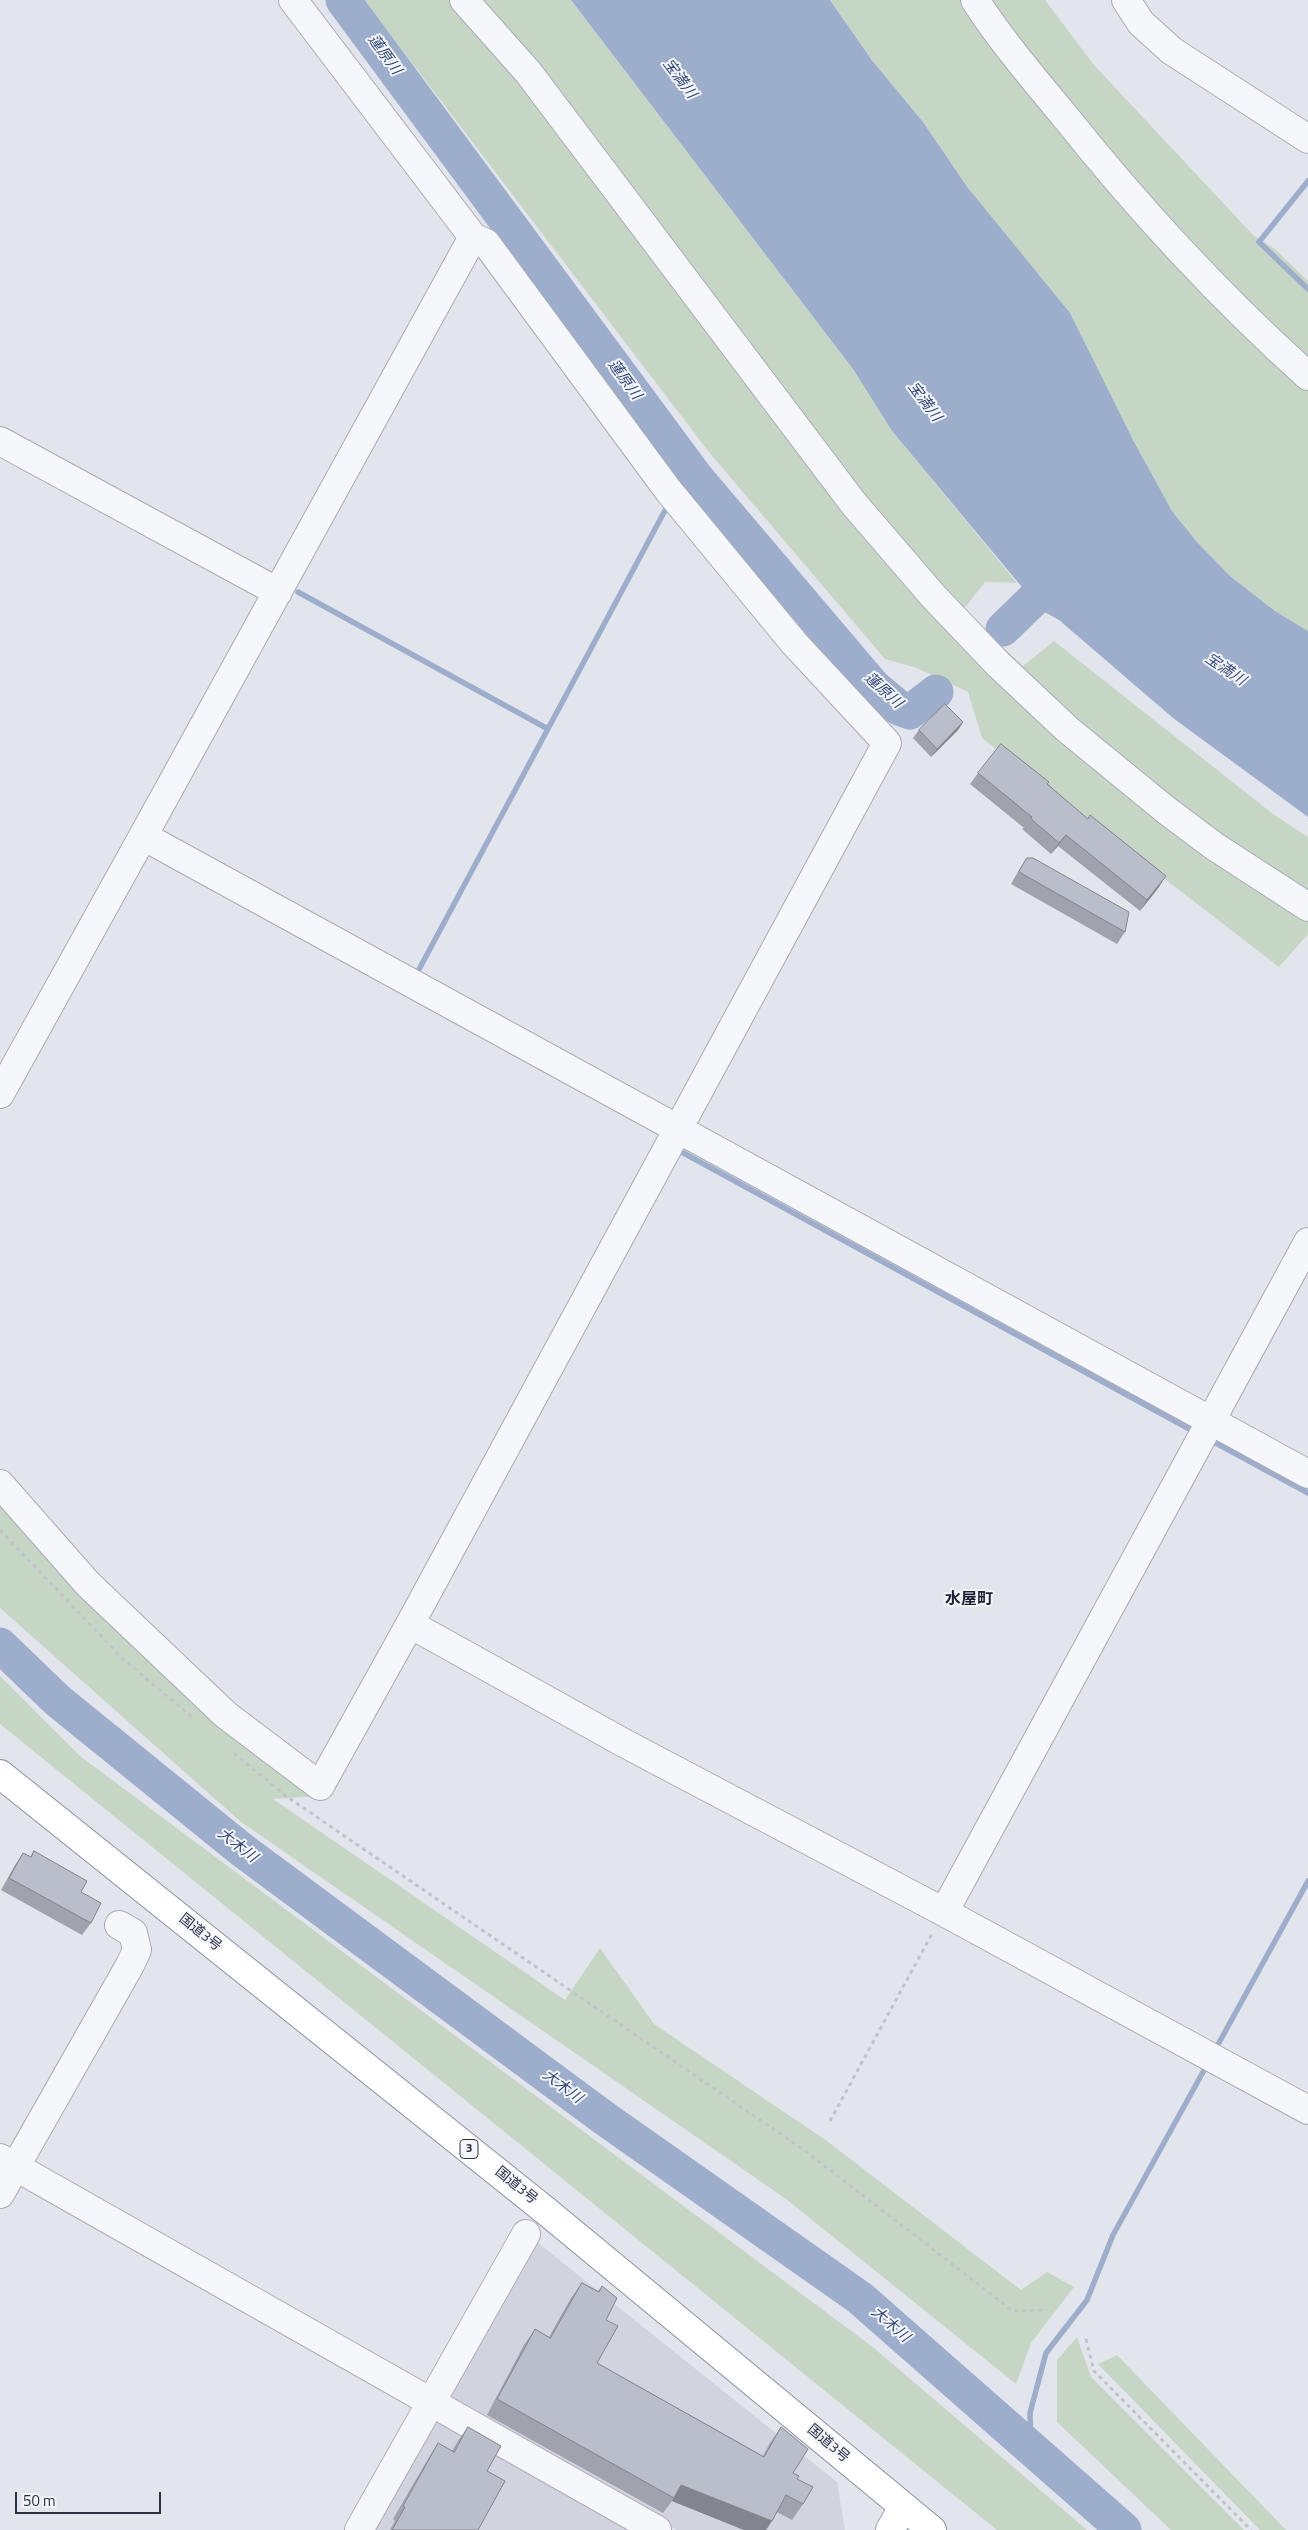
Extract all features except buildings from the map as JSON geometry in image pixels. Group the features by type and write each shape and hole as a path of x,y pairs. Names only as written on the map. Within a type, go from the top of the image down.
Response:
{"highway":[{"name":"国道3号","path":"0,1774 546,2211 897,2519 932,2530"}],"street":[{"path":"0,1484 88,1584 226,1715 320,1786 410,1624 887,743 794,643 668,490 486,243 473,237 293,0"},
{"path":"976,0 994,29 1103,164 1182,252 1308,376"},
{"path":"1126,0 1141,23 1172,51 1308,139"},
{"path":"469,2 528,72 854,504 934,597 998,664 1075,735 1206,840 1308,907"},
{"path":"0,1094 473,237"},
{"path":"0,441 278,592"},
{"path":"143,836 1308,1474"},
{"path":"944,1912 1308,1242"},
{"path":"410,1624 624,1743 944,1912 1308,2110"},
{"path":"0,2194 8,2163 130,1965 137,1950 134,1933 120,1925"},
{"path":"8,2163 657,2530"},
{"path":"359,2530 526,2234"}],"path":[{"path":"0,1530 123,1659 197,1721"},
{"path":"226,1746 286,1796 804,2150 1013,2311 1047,2310"},
{"path":"830,2121 944,1912"},
{"path":"1086,2339 1094,2370 1251,2530"}],"shaded area":[{"path":"532,2238 837,2482 845,2530 677,2530 442,2398"},
{"path":"433,2414 638,2530 368,2530"}],"green space":[{"path":"364,0 571,0 853,369 892,431 1017,583 985,582 963,610 1023,666 1054,641 1273,814 1308,837 1308,934 1279,967 982,738 968,692 917,668 885,659 708,451"},
{"path":"830,0 1045,0 1094,65 1254,236 1275,249 1308,281 1308,631 1275,611 1230,576 1197,542 1172,511 1133,440 968,188 923,122 871,59"},
{"path":"0,1494 322,1796 273,1799 565,2000 600,1948 654,2024 827,2141 1021,2290 1047,2272 1074,2287 1031,2343 1016,2384 786,2199 241,1822 0,1608"},
{"path":"0,1676 80,1756 874,2348 1087,2530 997,2530 0,1724"},
{"path":"1077,2337 1091,2377 1244,2530 1171,2530 1057,2422 1057,2360"},
{"path":"1117,2355 1286,2530 1260,2530 1098,2364"}],"water":[{"name":"宝満川","path":"571,0 830,0 871,59 923,122 968,188 1070,313 1133,440 1172,511 1197,542 1230,576 1275,611 1308,631 1308,817 1173,718 1059,620 1041,610 892,431 853,369"}],"waterway":[{"name":"蓮原川","path":"343,0 695,476 874,687 899,708 910,712 936,692"},
{"path":"1308,181 1259,242 1308,289"},
{"path":"682,486 695,476"},
{"path":"416,975 669,503"},
{"name":"蓮原川","path":"1003,629 1067,567"},
{"path":"298,592 548,729"},
{"path":"910,712 917,721"},
{"path":"678,1150 1193,1431"},
{"path":"1212,1441 1308,1493"},
{"name":"大木川","path":"0,1645 57,1700 242,1850 604,2118 860,2298 1124,2530"},
{"path":"1215,2050 1308,1881"},
{"path":"1031,2447 1030,2413 1046,2353 1087,2300 1113,2235 1208,2063"}],"district":[{"name":"水屋町","path":"969,1600"}]}
